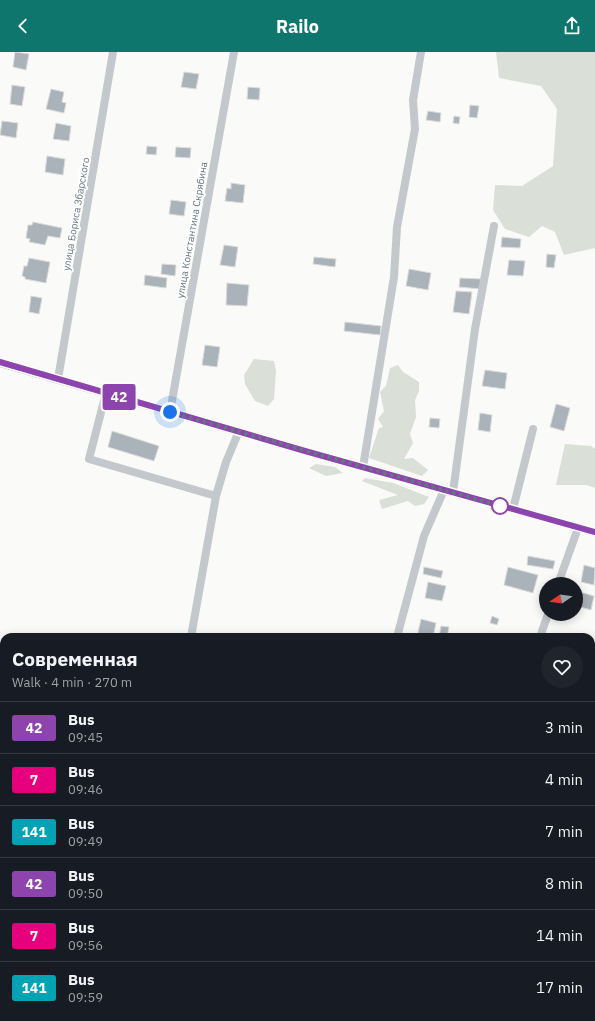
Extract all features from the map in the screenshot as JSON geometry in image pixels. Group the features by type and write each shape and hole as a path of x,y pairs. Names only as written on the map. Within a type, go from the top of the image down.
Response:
{"street":[{"name":"улица Бориса Збарского","path":"58,379 113,52"},
{"name":"улица Константина Скрябина","path":"170,412 234,52"},
{"path":"363,467 394,277 397,227 415,129 413,100 421,52"},
{"path":"453,492 475,330 494,226"},
{"path":"0,362 239,432 595,532"},
{"path":"106,393 89,458 216,496"},
{"path":"512,509 533,429"},
{"path":"192,633 216,496 226,462 239,432"},
{"path":"398,633 424,536 444,490"},
{"path":"560,577 578,528"},
{"path":"541,633 546,621"}],"shaded area":[{"path":"496,52 595,52 595,248 564,255 555,232 542,226 529,237 505,229 493,210 495,185 522,186 553,166 557,109 541,86 499,78"},
{"path":"254,359 274,361 276,371 274,399 268,406 255,401 245,384 244,375"},
{"path":"398,365 403,372 419,382 419,391 415,400 416,417 410,434 413,443 404,459 413,458 428,470 422,476 369,458 379,428 383,427 378,419 384,411 380,392 386,386 390,368"},
{"path":"565,444 591,446 595,449 595,488 587,485 556,485"},
{"path":"316,464 335,467 343,473 326,476 309,468"},
{"path":"365,478 393,483 429,497 424,504 415,506 408,501 382,509 379,500 398,495 362,481"}],"building":[{"path":"15,52 29,54 26,70 13,67"},
{"path":"184,72 199,74 196,89 181,87"},
{"path":"12,85 25,87 22,106 10,104"},
{"path":"248,87 260,88 259,100 247,99"},
{"path":"51,89 64,92 62,102 66,103 64,113 46,109"},
{"path":"470,105 479,106 477,118 469,117"},
{"path":"428,111 441,113 440,122 426,120"},
{"path":"454,116 460,117 459,124 453,123"},
{"path":"2,121 18,123 16,138 0,135"},
{"path":"56,123 71,126 69,141 53,139"},
{"path":"147,146 157,147 156,155 146,154"},
{"path":"176,147 191,148 190,158 175,157"},
{"path":"47,156 65,159 63,175 45,172"},
{"path":"231,183 245,185 243,203 225,201 227,188 231,189"},
{"path":"171,200 186,202 184,216 169,214"},
{"path":"33,222 62,228 60,238 48,236 45,245 29,242 30,239 26,238 28,225 32,225"},
{"path":"502,237 521,239 520,248 501,247"},
{"path":"224,245 238,247 235,267 220,265"},
{"path":"547,254 556,255 554,268 546,267"},
{"path":"314,257 336,259 335,267 313,264"},
{"path":"29,258 50,262 46,283 25,279 25,277 22,276 24,266 27,266"},
{"path":"509,260 525,261 523,276 507,275"},
{"path":"162,264 176,265 175,276 161,274"},
{"path":"409,269 431,273 428,290 406,286"},
{"path":"145,275 167,278 166,288 144,285"},
{"path":"460,278 482,279 481,289 459,287"},
{"path":"227,283 249,285 247,306 226,305"},
{"path":"456,291 472,292 469,314 453,312"},
{"path":"31,296 42,298 39,314 29,312"},
{"path":"345,322 381,326 380,335 344,331"},
{"path":"205,345 220,347 217,367 202,365"},
{"path":"485,370 507,373 505,389 482,386"},
{"path":"556,404 570,408 564,431 550,427"},
{"path":"480,413 492,415 490,432 478,430"},
{"path":"430,418 440,419 439,428 429,427"},
{"path":"112,431 159,446 154,461 108,447"},
{"path":"528,556 555,561 553,569 527,565"},
{"path":"584,565 595,568 594,585 583,582 582,577"},
{"path":"424,567 443,571 441,578 423,574"},
{"path":"508,567 538,575 533,593 504,585"},
{"path":"428,582 446,586 442,601 425,598"},
{"path":"583,593 594,596 591,610 583,608"},
{"path":"492,616 499,619 497,625 490,623"},
{"path":"421,619 436,623 434,633 418,633"},
{"path":"441,626 449,627 448,633 440,633"}],"bus line":[{"name":"42","path":"0,362 305,451 595,532"}],"route":[{"path":"170,412 500,506"}]}
